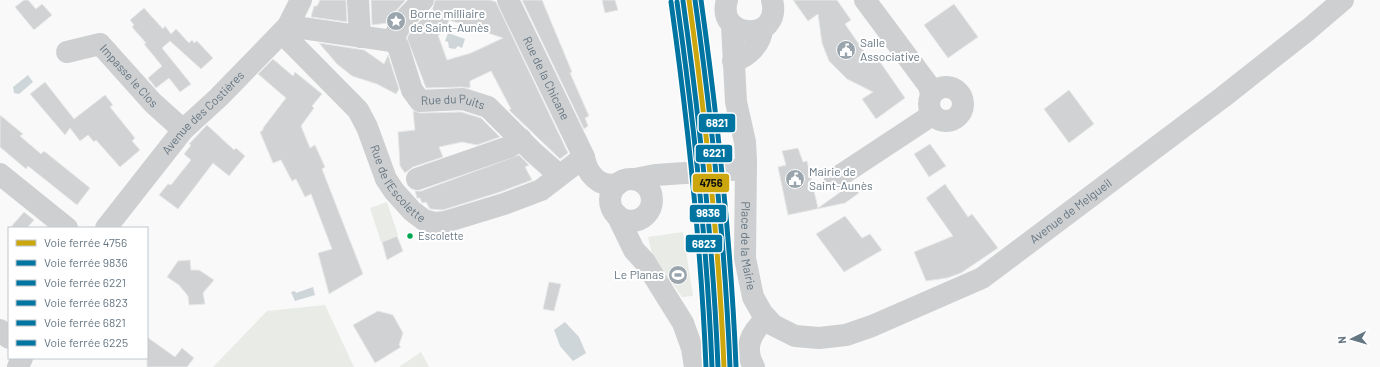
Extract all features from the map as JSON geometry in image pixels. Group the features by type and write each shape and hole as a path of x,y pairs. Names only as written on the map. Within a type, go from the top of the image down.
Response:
{"street":[{"name":"Avenue des Costières","path":"107,227 183,130 219,97 285,30 301,0"},
{"path":"358,0 360,37"},
{"path":"285,30 392,41 402,22 424,0"},
{"name":"Rue de la Chicane","path":"508,0 584,157 590,174 605,184 627,182"},
{"path":"747,28 769,23 774,9 772,0"},
{"path":"865,0 927,84 936,99"},
{"path":"835,179 936,99 938,81 877,0"},
{"name":"Avenue de Melgueil","path":"766,319 784,332 795,336 807,338 831,337 872,326 982,278 1223,97 1310,29 1343,0"},
{"name":"Place de la Mairie","path":"727,1 726,10 747,28 733,56 736,102 745,142 745,258 753,297 766,319"},
{"path":"733,56 747,54 755,46 761,36 747,28"},
{"name":"Rue de l'Escolette","path":"285,30 358,110 367,127 386,179 412,211 424,220 435,223 445,222 504,204 540,190 584,157"},
{"name":"Rue du Puits","path":"392,41 398,46 412,90 420,101 463,99 488,107 521,139 615,212"},
{"name":"Impasse le Clos","path":"67,52 100,44 153,103 183,130"},
{"path":"417,179 509,147 521,139"},
{"path":"695,367 692,348 683,323 645,262 634,250 615,212 611,195 627,182 655,175 746,169"},
{"path":"0,174 66,227"},
{"path":"645,262 641,247 641,234 648,208 663,184 678,174"},
{"path":"627,182 647,187 648,208"},
{"path":"615,212 631,220 648,208"},
{"path":"754,367 749,358 749,341 760,324 766,319"},
{"path":"0,330 8,337"}],"shaded area":[{"path":"448,33 465,39 462,48 458,46 455,49 449,48 448,42 445,41"},
{"path":"28,75 33,82 19,94 14,93 13,87"},
{"path":"387,202 398,235 381,242 370,208"},
{"name":"Le Planas","path":"683,232 693,296 682,297 652,254 648,237"},
{"path":"313,287 315,295 295,301 291,292 295,291 296,293"},
{"path":"325,305 354,367 213,367 267,311"},
{"path":"565,322 579,337 586,353 573,361 560,346 554,330"},
{"path":"421,352 429,367 399,367"}],"building":[{"path":"24,0 28,0 36,9 42,4 52,15 34,30 15,7"},
{"path":"320,0 346,0 347,22 311,17 314,6 317,6"},
{"path":"371,0 405,1 387,23 372,25"},
{"path":"435,0 490,0 496,2 568,153 560,159 509,110 511,109 491,71 470,81 470,88 426,88 407,38 412,29 432,11","holes":["449,20 503,38 471,53 447,60 438,35 445,32"]},
{"path":"522,0 542,0 572,72 570,73 589,116 585,118 588,126 584,129"},
{"path":"602,0 615,0 618,10 605,13"},
{"path":"793,0 837,0 851,20 845,24 872,63 878,59 905,98 876,119 862,99 873,92 847,79 829,61 822,43 818,14 808,21"},
{"path":"954,4 978,37 948,58 924,25"},
{"path":"144,8 163,29 165,26 171,34 176,29 189,43 192,40 194,43 197,41 213,58 201,69 170,41 162,48 191,84 180,92 169,78 156,88 148,78 162,66 144,44 146,43 132,27 134,25 130,20"},
{"path":"319,43 364,50 384,64 388,55 399,89 396,94 377,84 352,76 337,64"},
{"path":"273,59 293,76 295,72 322,94 312,106 314,108 301,126 310,148 315,145 325,167 322,169 363,274 329,294 318,253 332,249 311,194 305,197 296,179 292,181 281,160 273,163 260,132 286,98 258,74"},
{"path":"45,82 74,119 105,95 113,105 110,107 135,138 132,141 140,150 120,167 96,140 94,142 88,135 80,141 70,128 65,135 30,94"},
{"path":"1069,90 1094,124 1069,143 1044,109"},
{"path":"413,111 421,113 461,112 481,118 500,137 477,145 462,142 439,147 443,157 413,167 405,173 400,166 398,132 415,130"},
{"path":"0,115 23,134 20,136 41,154 44,151 90,188 77,205 28,166 26,169 0,147"},
{"path":"207,125 234,150 236,148 245,156 229,176 213,163 178,209 159,195 168,184 171,185 191,160 184,154 191,145 189,144"},
{"path":"930,144 946,166 929,177 914,154"},
{"path":"798,148 803,162 807,161 818,208 853,183 859,193 845,203 788,215 778,167 786,165 782,151"},
{"path":"519,155 529,165 525,167 532,180 443,210 430,209 426,202 422,203 420,198 417,198 415,191 421,191"},
{"path":"945,184 968,217 972,214 998,248 961,273 947,278 926,281 914,252 953,236 926,198"},
{"path":"24,212 34,220 28,227 11,227"},
{"path":"845,216 862,238 870,234 882,250 844,272 816,234"},
{"path":"397,236 403,251 387,260 382,242"},
{"path":"190,260 191,270 199,270 214,280 203,293 205,304 189,305 188,296 179,285 167,277 178,261"},
{"path":"549,282 561,284 554,311 543,309"},
{"path":"378,311 393,315 403,333 399,345 401,347 375,363 353,325"},
{"path":"148,338 175,357 182,348 194,358 187,367 147,367"}],"rail line":[{"name":"4756","path":"689,0 711,183 719,275 724,367"},
{"name":"6221","path":"695,0 717,183 725,275 730,367"},
{"name":"6821","path":"701,0 723,183 731,274 736,366"},
{"name":"9836","path":"683,1 705,184 713,275 718,367"},
{"name":"6225","path":"671,2 693,184 701,276 706,367"},
{"name":"6823","path":"677,2 699,184 707,275 712,367"}],"place":[{"name":"Borne milliaire de Saint-Aunès","path":"396,21"},
{"name":"Salle Associative","path":"846,50"},
{"name":"Mairie de Saint-Aunès","path":"795,179"},
{"name":"Escolette","path":"410,236"},
{"name":"Le Planas","path":"678,275"}]}
